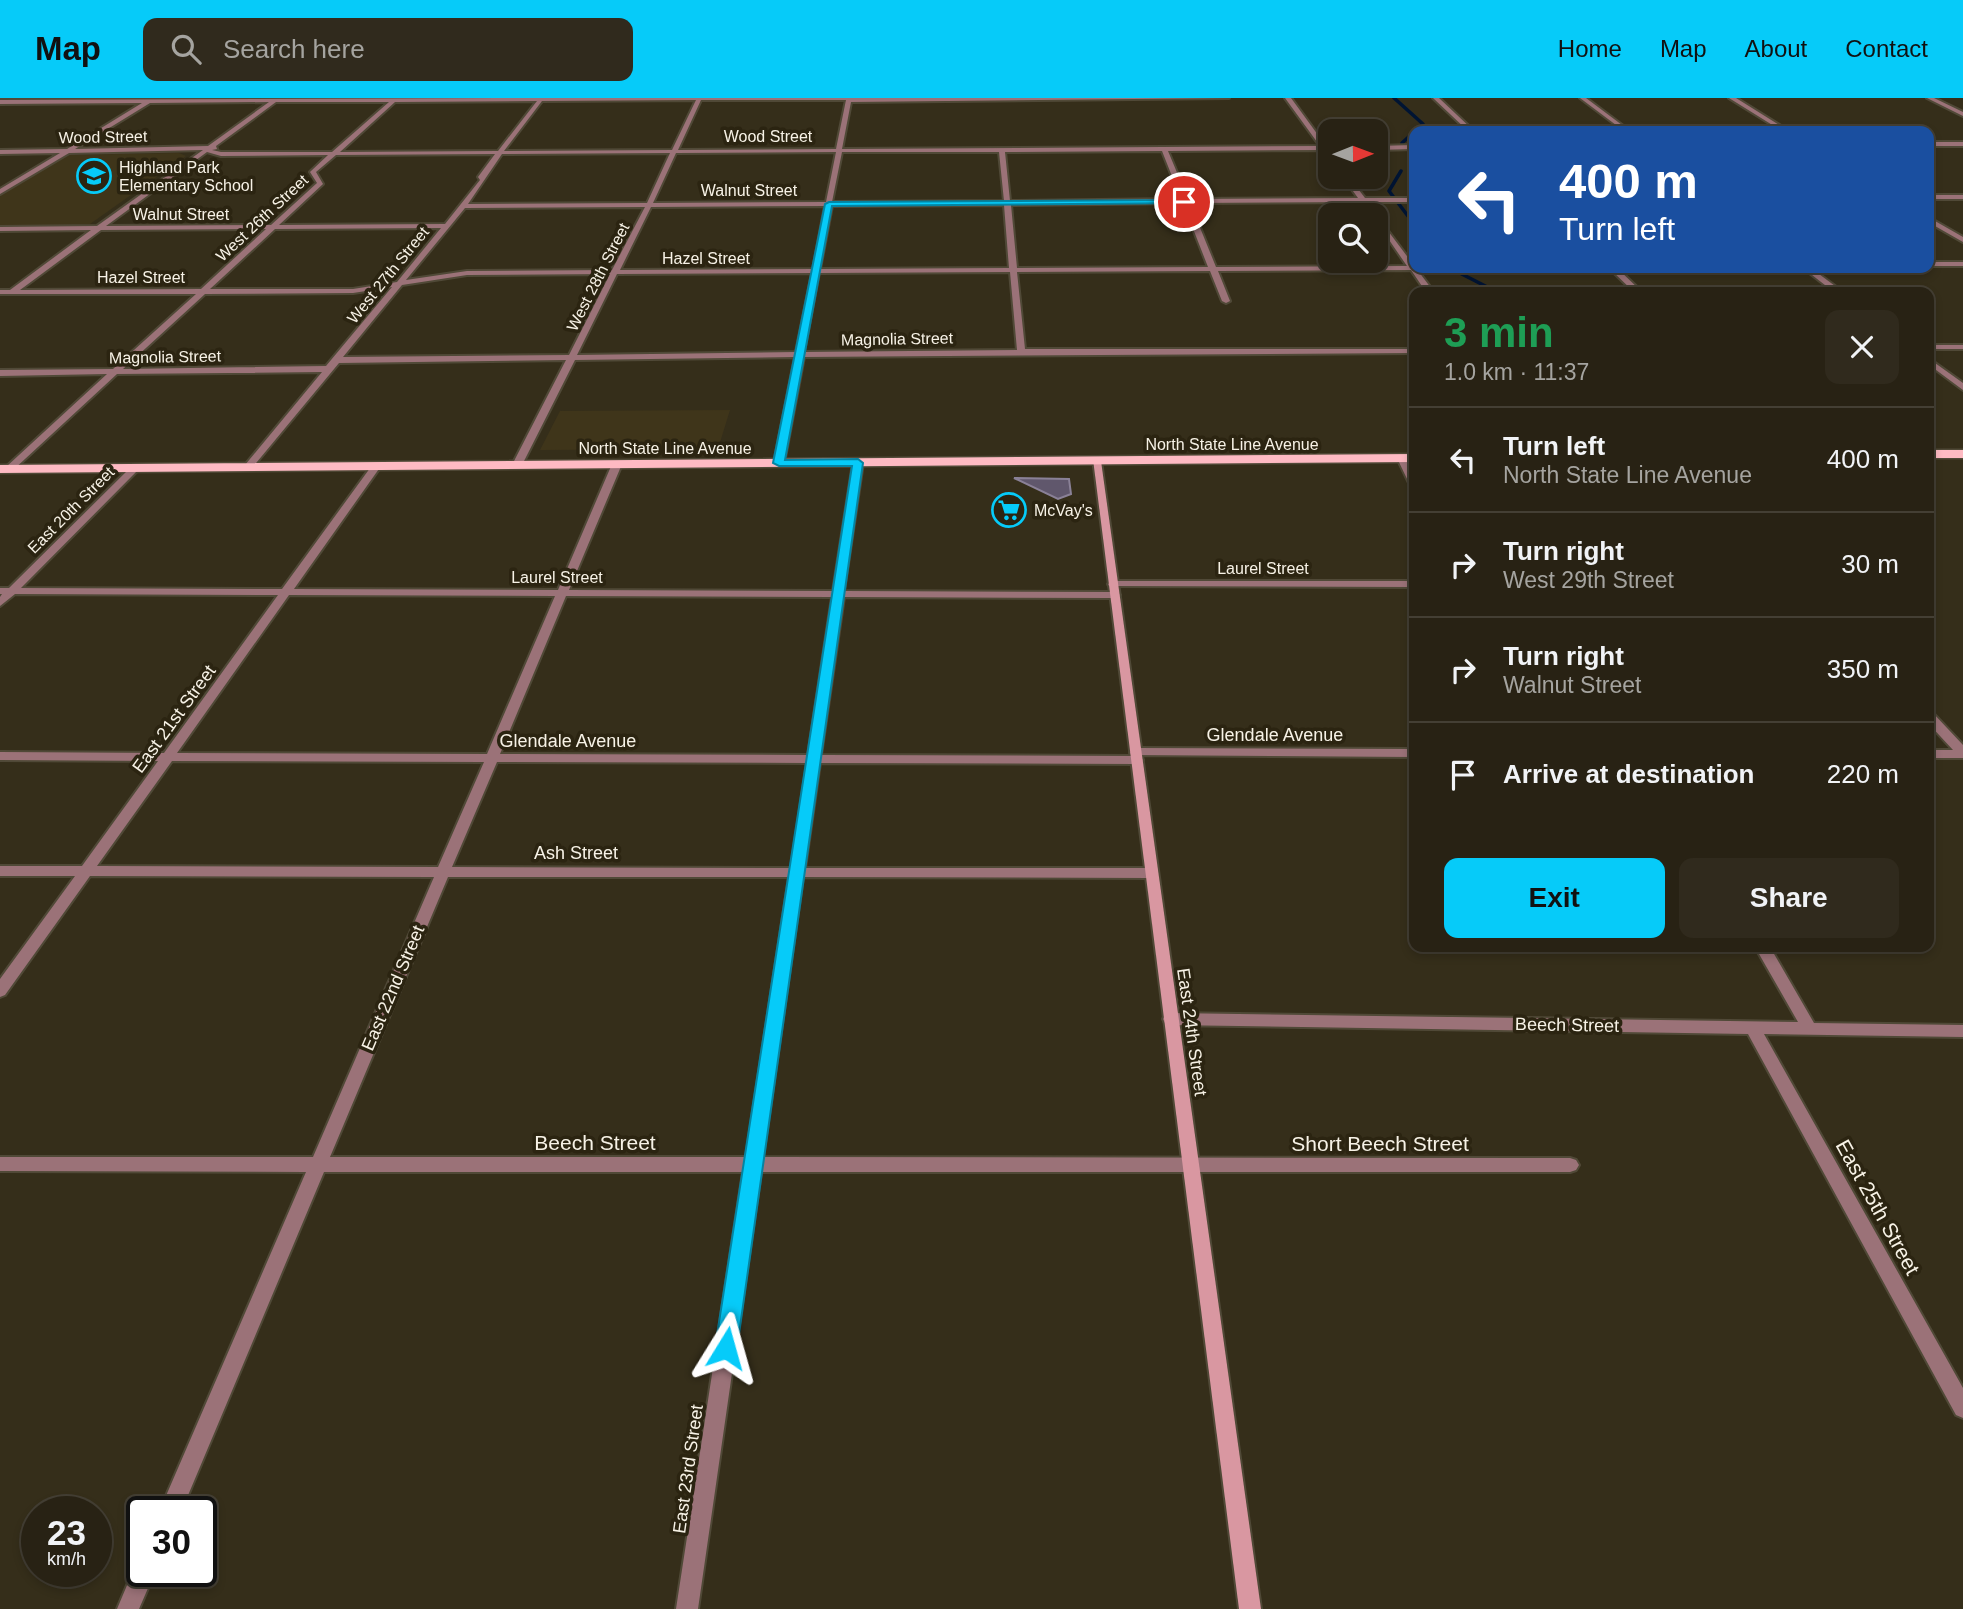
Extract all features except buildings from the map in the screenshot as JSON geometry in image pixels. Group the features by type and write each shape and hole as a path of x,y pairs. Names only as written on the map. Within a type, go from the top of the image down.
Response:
{"main road":[{"path":"1934,454 1963,454"},
{"name":"North State Line Avenue","path":"5,469 1408,458"},
{"name":"East 24th Street","path":"1096,461 1250,1609"}],"street":[{"path":"0,102 1226,98"},
{"path":"1288,98 1318,136"},
{"path":"1436,98 1466,126"},
{"path":"1583,98 1620,126"},
{"path":"1732,98 1778,126"},
{"path":"1930,98 1963,114"},
{"name":"West 27th Street","path":"248,467 484,180 481,177 542,99"},
{"name":"West 28th Street","path":"517,465 649,205 699,99"},
{"path":"779,463 849,99"},
{"path":"0,300 274,101"},
{"name":"West 26th Street","path":"5,469 321,183 313,172 393,101"},
{"path":"0,192 148,102"},
{"name":"Wood Street","path":"827,142 840,146"},
{"path":"494,144 521,143"},
{"name":"Wood Street","path":"625,143 675,147 718,143"},
{"name":"Wood Street","path":"0,152 206,150 230,145 397,144"},
{"path":"1934,145 1963,144"},
{"name":"Wood Street","path":"206,150 221,154 840,146 1002,149 1318,148"},
{"path":"1388,148 1409,147"},
{"path":"1002,149 1021,352"},
{"path":"1164,149 1226,301"},
{"path":"1354,189 1363,201"},
{"path":"1934,197 1963,197"},
{"name":"Walnut Street","path":"463,206 1409,201"},
{"path":"1934,223 1963,240"},
{"name":"Walnut Street","path":"0,229 446,226"},
{"path":"1388,234 1409,263"},
{"path":"1934,264 1963,264"},
{"name":"Hazel Street","path":"0,292 353,291 428,276 467,273 1409,268"},
{"path":"1618,273 1633,287"},
{"path":"1814,273 1832,287"},
{"path":"1934,347 1963,347"},
{"name":"Magnolia Street","path":"338,360 1021,352 1409,351"},
{"path":"1934,365 1963,387"},
{"name":"Magnolia Street","path":"0,373 330,369"},
{"name":"East 23rd Street","path":"687,1609 858,463"},
{"name":"East 22nd Street","path":"177,1496 617,464"},
{"name":"East 21st Street","path":"0,991 376,466"},
{"name":"East 20th Street","path":"0,603 6,591 135,468"},
{"name":"Laurel Street","path":"6,591 838,594 1409,583"},
{"path":"1934,722 1963,753"},
{"name":"Glendale Avenue","path":"0,756 813,759 1409,753"},
{"path":"1934,754 1963,753"},
{"name":"Ash Street","path":"0,871 1152,873"},
{"path":"1766,952 1810,1029"},
{"name":"Beech Street","path":"1171,1019 1963,1031"},
{"name":"East 25th Street","path":"1753,1028 1963,1408"},
{"name":"Beech Street","path":"0,1164 1191,1166"},
{"name":"Short Beech Street","path":"1191,1166 1570,1165"},
{"path":"128,1609 138,1587"}],"shaded area":[{"name":"Highland Park Elementary School","path":"179,153 186,156 90,224 0,227 0,195 66,155"},
{"path":"730,410 718,449 540,450 560,411"}],"waterway":[{"path":"1394,98 1423,124 1421,126"},
{"path":"1402,143 1409,137"},
{"path":"1401,171 1389,191 1409,217"},
{"path":"1460,273 1487,287"}],"place":[{"name":"Highland Park Elementary School","path":"94,176"},
{"name":"McVay's","path":"1009,510"}],"route":[{"path":"726,1348 858,463 779,463 829,204 1184,202"}]}
